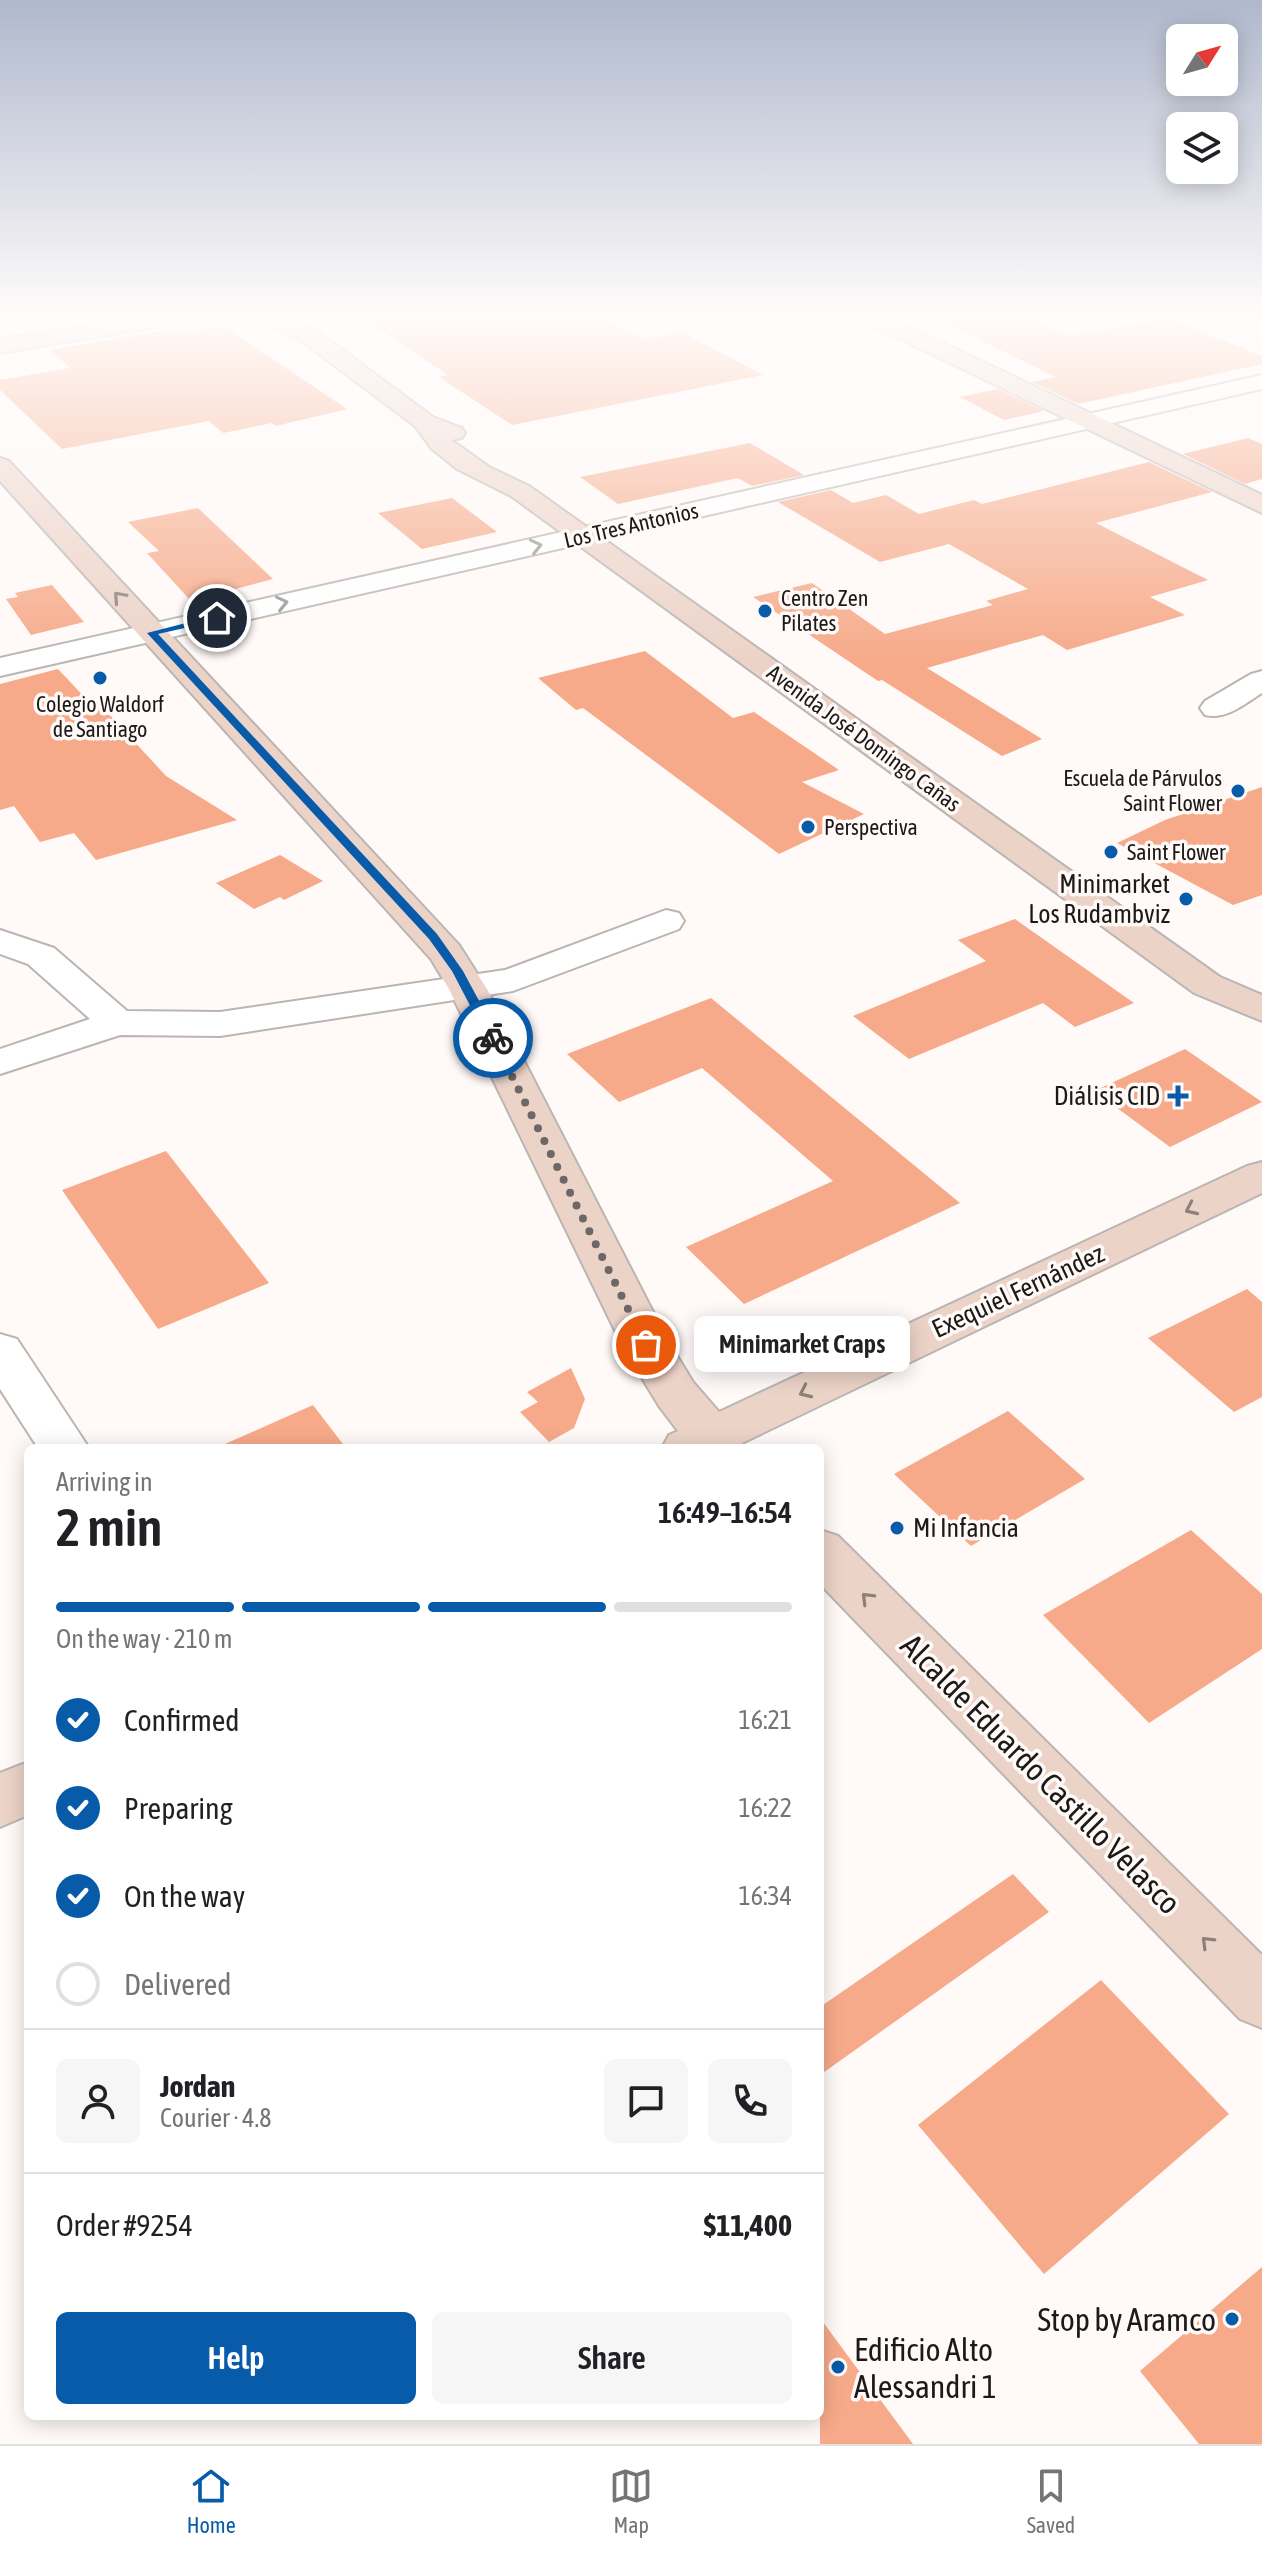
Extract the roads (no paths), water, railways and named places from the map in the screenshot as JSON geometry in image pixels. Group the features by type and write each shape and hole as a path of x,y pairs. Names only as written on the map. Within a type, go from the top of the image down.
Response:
{"main road":[{"name":"Avenida José Domingo Cañas","path":"431,432 435,439 459,457 493,480 520,491 1207,985 1262,1009"},
{"path":"1114,432 1262,505"},
{"path":"0,466 426,928 468,989 646,1345 706,1444"},
{"name":"Avenida José Domingo Cañas","path":"1207,985 1237,1020 1262,1040"},
{"name":"Exequiel Fernández","path":"706,1444 1262,1176"},
{"name":"Alcalde Eduardo Castillo Velasco","path":"824,1554 1262,1998"},
{"path":"0,1801 24,1789"}],"street":[{"name":"Los Tres Antonios","path":"0,667 1042,432"},
{"path":"1216,708 1262,680"},
{"path":"0,1062 117,1023 220,1024 513,980 666,921"},
{"path":"0,941 41,956 117,1023"},
{"path":"0,1351 61,1444"}],"place":[{"name":"Centro Zen Pilates","path":"765,611"},
{"name":"Colegio Waldorf de Santiago","path":"100,678"},
{"name":"Escuela de Párvulos Saint Flower","path":"1238,791"},
{"name":"Perspectiva","path":"808,827"},
{"name":"Saint Flower","path":"1111,852"},
{"name":"Minimarket Los Rudambviz","path":"1186,899"},
{"name":"Diálisis CID","path":"1178,1096"},
{"name":"Minimarket Craps","path":"646,1345"},
{"name":"Mi Infancia","path":"897,1528"},
{"name":"Stop by Aramco","path":"1232,2319"},
{"name":"Edificio Alto Alessandri 1","path":"838,2367"}]}
